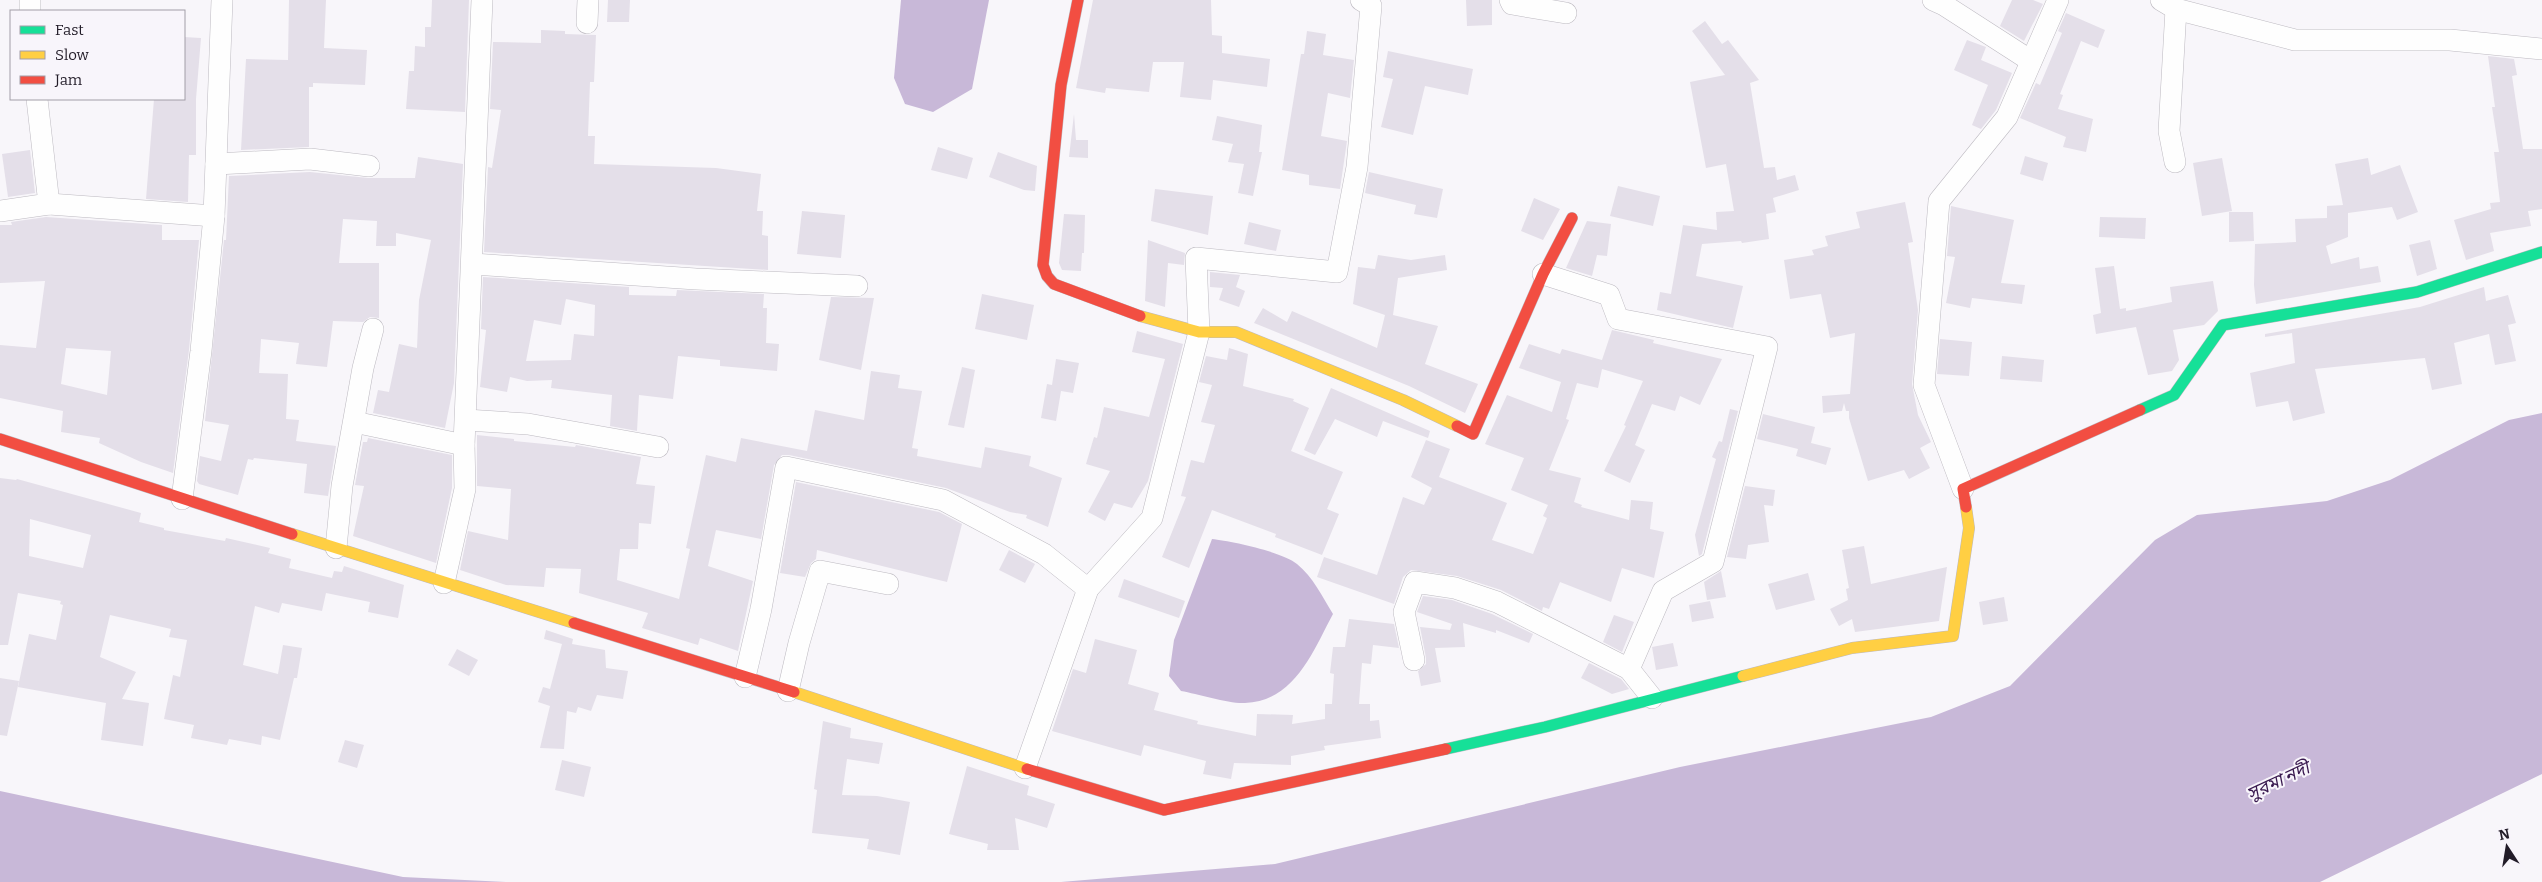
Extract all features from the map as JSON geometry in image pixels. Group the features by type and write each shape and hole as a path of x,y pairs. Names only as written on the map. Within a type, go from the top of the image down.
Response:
{"street":[{"path":"182,499 201,351 214,216 222,0"},
{"path":"444,583 465,488 464,445 473,264 476,116 482,0"},
{"path":"587,23 588,0"},
{"path":"1078,0 1061,85 1043,265 1047,276 1054,284 1136,315 1199,332 1236,332 1403,400 1473,434 1543,274 1572,218"},
{"path":"1510,0 1512,4 1566,13"},
{"path":"1934,0 2031,61"},
{"path":"0,439 444,583 745,677 1025,768 1164,810 1545,727 1852,648 1953,636 1969,528 1963,489 1924,385 1939,201 2007,117 2058,0"},
{"path":"1025,768 1088,590 1152,518 1199,332 1196,258 1337,272 1357,167 1371,2"},
{"path":"2174,162 2170,131 2169,4 2295,40 2450,40 2542,49"},
{"path":"37,100 49,204"},
{"path":"216,164 310,159 369,166"},
{"path":"0,211 49,204 214,216"},
{"path":"1963,489 2174,395 2223,325 2417,292 2542,252"},
{"path":"473,264 696,279 857,286"},
{"path":"1543,274 1608,295 1618,319 1767,347 1713,562 1663,591 1629,668"},
{"path":"336,548 342,486 373,329"},
{"path":"466,420 528,424 658,447"},
{"path":"354,422 464,445"},
{"path":"745,677 762,609 786,467 943,500 1044,554 1088,590"},
{"path":"788,691 798,643 820,571 888,584"},
{"path":"1414,660 1404,612 1415,582 1455,588 1497,602 1629,668 1652,698"}],"water":[{"path":"901,0 989,0 972,89 933,112 905,104 894,78"},
{"name":"সুরমা নদী","path":"2542,413 2542,774 2320,882 1061,882 1275,864 1680,767 1931,717 2010,686 2155,540 2197,515 2327,501 2390,480 2509,420"},
{"path":"1212,539 1280,555 1297,564 1317,587 1333,614 1310,658 1300,672 1290,684 1262,700 1238,703 1181,691 1169,676 1174,640"},
{"path":"0,791 403,877 506,882 0,882"}],"building":[{"path":"289,0 326,0 324,48 367,50 365,85 313,83 313,87 309,87 309,147 241,150 246,59 288,60"},
{"path":"432,0 469,0 465,112 406,109 409,71 414,71 415,46 425,47 425,27 431,27"},
{"path":"608,0 630,0 629,22 607,22"},
{"path":"1093,0 1211,0 1212,35 1222,36 1222,53 1270,59 1267,87 1213,80 1211,100 1180,97 1184,62 1153,62 1149,92 1106,88 1105,93 1076,88"},
{"path":"1466,0 1492,0 1492,25 1467,26"},
{"path":"2012,0 2033,0 2043,4 2024,41 2000,26"},
{"path":"2066,13 2105,30 2098,48 2081,41 2060,94 2063,95 2058,109 2093,119 2086,152 2063,147 2066,137 2020,118 2036,83 2040,85 2062,33 2058,31"},
{"path":"1705,21 1722,44 1728,40 1759,80 1750,83 1764,168 1775,167 1777,180 1795,175 1799,190 1773,198 1776,212 1766,214 1769,239 1742,243 1741,241 1702,244 1696,276 1743,286 1733,328 1657,310 1660,292 1671,294 1683,225 1717,230 1716,212 1734,211 1726,164 1706,168 1690,82 1725,75 1692,31"},
{"path":"541,30 565,31 565,34 596,35 594,82 590,82 588,136 595,136 594,164 716,168 761,174 757,211 763,211 762,235 768,236 768,270 484,252 488,167 492,168 501,110 490,109 493,42 541,43"},
{"path":"1307,31 1326,34 1323,55 1354,60 1350,98 1328,93 1321,136 1347,141 1340,189 1309,185 1309,175 1282,170 1301,54 1304,54"},
{"path":"185,37 201,38 196,99 196,155 189,155 188,202 146,199 154,100 185,100"},
{"path":"1967,40 1986,47 1981,60 2012,73 1996,110 1981,129 1972,125 1988,85 1954,70"},
{"path":"1388,51 1473,69 1468,95 1425,86 1413,135 1381,127 1393,79 1383,77"},
{"path":"2488,56 2514,59 2517,75 2512,76 2523,149 2542,149 2542,209 2528,211 2531,226 2490,233 2494,251 2466,260 2454,220 2491,209 2490,203 2500,202 2494,152 2499,152 2492,107 2495,107"},
{"path":"1074,114 1076,140 1088,140 1088,158 1069,157"},
{"path":"1217,116 1262,125 1259,152 1262,152 1253,196 1238,193 1244,164 1228,162 1233,144 1212,140"},
{"path":"938,147 973,158 967,179 931,170"},
{"path":"30,150 35,193 8,197 2,154"},
{"path":"998,152 1037,166 1035,191 1024,190 989,177"},
{"path":"2025,156 2048,163 2043,181 2020,174"},
{"path":"418,157 463,164 454,383 445,428 373,413 378,390 389,392 399,344 417,348 419,300 431,240 396,233 396,246 376,246 377,221 343,219 339,263 379,263 379,318 370,317 363,322 333,321 327,367 296,364 299,343 261,339 259,373 288,374 286,419 299,420 296,441 336,446 328,496 304,493 307,464 254,458 253,460 248,459 238,495 199,484 197,481 200,456 221,461 229,425 205,421 224,240 226,240 229,176 310,172 368,178 415,178"},
{"path":"2222,158 2232,211 2202,216 2193,163"},
{"path":"2368,158 2371,175 2400,165 2418,212 2397,220 2392,207 2348,213 2348,237 2326,246 2331,264 2359,257 2360,269 2378,266 2381,282 2256,304 2254,285 2255,244 2296,242 2295,219 2327,218 2327,206 2343,205 2335,164"},
{"path":"1369,172 1443,189 1437,218 1414,214 1416,205 1365,193"},
{"path":"1618,186 1660,196 1653,226 1610,216"},
{"path":"1155,189 1213,196 1208,235 1151,221"},
{"path":"1534,198 1560,209 1543,240 1521,231"},
{"path":"1905,202 1913,242 1908,243 1918,310 1912,384 1918,415 1931,442 1920,448 1930,468 1909,479 1904,470 1868,481 1849,418 1849,411 1846,411 1844,403 1842,411 1823,413 1822,396 1850,394 1855,333 1830,338 1821,294 1790,299 1784,260 1814,255 1812,250 1828,246 1825,236 1860,228 1856,212"},
{"path":"1951,206 2014,220 2001,283 2025,285 2022,304 1972,298 1970,308 1946,303 1955,257 1947,256"},
{"path":"802,211 845,215 841,258 797,254"},
{"path":"2229,212 2253,212 2254,241 2229,242"},
{"path":"1064,214 1085,215 1084,253 1082,253 1081,271 1062,270 1059,263"},
{"path":"46,217 162,225 162,240 199,240 189,350 173,473 141,462 99,443 100,438 61,432 63,411 0,398 0,345 36,348 45,281 0,283 0,225 12,225 11,222","holes":["66,348 111,351 107,395 61,384"]},
{"path":"2100,217 2146,218 2145,239 2099,237"},
{"path":"1587,221 1611,224 1607,256 1597,255 1592,276 1566,268"},
{"path":"1249,222 1281,230 1276,251 1244,244"},
{"path":"1148,240 1185,253 1184,265 1168,263 1165,307 1145,301"},
{"path":"2430,240 2437,269 2417,276 2409,245"},
{"path":"1378,255 1411,260 1445,255 1447,270 1398,278 1393,315 1438,326 1425,364 1478,384 1465,413 1409,386 1254,323 1263,308 1287,322 1292,311 1377,348 1385,315 1353,304 1358,267 1375,269"},
{"path":"2114,266 2120,309 2126,308 2126,311 2172,302 2170,287 2213,281 2218,311 2204,325 2173,330 2179,360 2172,371 2148,375 2136,327 2096,334 2093,315 2101,313 2095,268"},
{"path":"1210,272 1240,275 1236,287 1245,291 1239,307 1219,300 1223,288 1210,287"},
{"path":"483,277 629,287 629,295 676,296 677,290 764,294 763,308 767,308 766,343 779,344 777,371 720,366 720,360 678,356 673,399 639,395 637,431 610,426 612,395 551,388 552,380 527,381 510,377 507,392 480,387 486,330 481,329","holes":["566,299 595,305 594,336 574,334 571,360 526,361 534,320 561,325"]},
{"path":"2484,287 2486,301 2508,295 2516,323 2508,325 2516,361 2495,365 2489,334 2454,343 2462,384 2432,390 2425,358 2315,369 2325,413 2293,421 2288,401 2256,407 2250,373 2295,363 2292,333 2265,337 2265,334 2420,307"},
{"path":"982,294 1034,305 1027,340 975,329"},
{"path":"831,297 874,298 861,370 819,360"},
{"path":"1612,330 1654,340 1653,343 1722,359 1700,405 1680,396 1675,411 1652,404 1635,445 1645,450 1630,483 1604,471 1626,426 1624,425 1643,381 1602,369 1598,388 1577,383 1566,419 1569,420 1549,470 1581,478 1574,502 1582,505 1581,507 1629,520 1631,500 1653,502 1650,529 1664,532 1654,578 1622,568 1611,602 1560,582 1549,609 1543,607 1542,611 1501,590 1457,576 1411,570 1403,577 1394,604 1317,577 1324,557 1377,575 1403,497 1424,505 1432,488 1411,477 1426,440 1450,449 1439,477 1507,503 1492,540 1533,554 1547,518 1543,516 1548,505 1511,490 1524,458 1485,444 1507,395 1552,412 1561,382 1519,368 1529,344 1560,354 1562,349 1602,360"},
{"path":"1137,331 1183,344 1148,481 1132,508 1114,503 1105,521 1088,512 1110,471 1086,464 1094,437 1097,438 1104,407 1149,417 1165,359 1132,352"},
{"path":"1940,339 1972,342 1969,376 1937,374"},
{"path":"1229,348 1248,354 1243,386 1294,399 1293,401 1309,408 1291,451 1343,472 1327,509 1339,514 1322,555 1275,537 1276,534 1212,510 1189,568 1162,557 1186,497 1181,496 1191,460 1204,463 1215,425 1201,422 1212,385 1199,382 1206,356 1227,360"},
{"path":"2002,356 2044,360 2042,382 2000,379"},
{"path":"1056,359 1079,363 1073,393 1061,391 1056,421 1041,418 1047,384 1052,385"},
{"path":"962,367 975,370 964,428 948,425"},
{"path":"871,371 900,375 898,388 922,391 912,448 918,449 917,456 981,468 985,447 1031,456 1029,466 1062,478 1048,527 1026,518 1027,515 1010,512 946,488 782,455 774,465 761,539 716,530 708,566 753,581 738,651 700,638 698,645 642,628 648,613 579,593 581,569 546,568 544,587 506,585 460,570 468,531 508,540 511,489 477,486 477,435 514,439 514,441 575,447 576,445 641,457 636,484 655,486 651,524 639,523 638,549 620,549 617,580 679,599 690,549 686,548 706,455 736,462 741,438 807,451 815,410 864,420"},
{"path":"1331,388 1430,431 1428,438 1383,421 1377,437 1335,419 1315,455 1304,450"},
{"path":"1730,409 1738,411 1702,554 1699,556 1695,535 1716,459 1712,457 1719,441 1722,442"},
{"path":"1763,414 1815,427 1811,443 1831,448 1826,465 1796,456 1798,449 1757,439"},
{"path":"368,438 452,455 452,488 436,563 353,536 364,486 355,485 363,442 367,442"},
{"path":"0,478 17,479 141,513 139,522 164,528 164,530 225,541 226,538 270,548 268,553 291,559 289,568 332,578 334,571 342,572 344,566 404,585 398,618 368,612 370,602 326,593 322,611 282,603 279,613 255,606 243,665 278,674 283,645 302,648 297,678 294,678 280,740 262,736 261,745 229,739 227,745 191,738 194,725 164,719 173,675 180,677 187,640 169,637 171,629 110,615 100,657 136,672 122,699 149,703 143,746 101,740 106,703 18,687 29,634 56,640 63,605 60,604 61,601 18,593 8,645 0,645","holes":["30,519 91,535 83,568 29,556"]},
{"path":"796,482 939,512 962,524 947,582 817,550 816,559 811,563 805,577 780,573"},
{"path":"1745,486 1775,490 1773,506 1764,505 1769,542 1748,545 1746,559 1727,557"},
{"path":"1864,546 1871,584 1947,567 1939,621 1855,632 1852,619 1839,626 1830,609 1848,600 1846,589 1849,588 1842,550"},
{"path":"1009,550 1035,564 1025,583 999,570"},
{"path":"1721,571 1726,597 1707,600 1704,582"},
{"path":"1808,573 1815,600 1776,610 1768,584"},
{"path":"1124,579 1185,601 1179,618 1118,597"},
{"path":"1423,596 1452,600 1492,614 1533,634 1529,643 1496,630 1496,633 1463,623 1465,647 1435,648 1441,682 1421,686 1418,671 1426,664 1426,658 1420,627 1450,630 1452,624 1417,612"},
{"path":"2004,597 2008,621 1983,625 1979,602"},
{"path":"1710,601 1714,618 1692,622 1689,605"},
{"path":"1614,615 1634,622 1622,652 1603,642"},
{"path":"1349,619 1394,624 1399,648 1373,645 1371,664 1362,663 1359,704 1370,704 1370,721 1379,720 1381,738 1324,746 1325,750 1291,756 1291,765 1234,763 1231,779 1203,774 1206,761 1144,745 1141,756 1052,731 1073,669 1086,673 1095,639 1137,650 1128,684 1159,693 1154,710 1198,721 1197,724 1256,736 1257,714 1293,715 1292,724 1325,719 1325,704 1332,704 1334,674 1330,673 1333,647 1345,647"},
{"path":"546,630 573,639 572,644 605,650 606,668 628,671 623,699 597,695 591,711 578,707 576,713 567,711 564,749 540,748 550,706 538,702 543,687 550,689 562,644 544,639"},
{"path":"1673,643 1678,666 1656,670 1652,647"},
{"path":"457,649 478,660 469,676 448,665"},
{"path":"1589,663 1621,679 1629,689 1612,694 1581,678"},
{"path":"0,678 19,681 7,736 0,735"},
{"path":"823,721 851,728 850,738 883,743 879,764 847,759 842,795 877,796 910,802 900,855 867,849 869,839 812,833 817,790 814,789"},
{"path":"345,740 364,745 357,768 338,762"},
{"path":"562,760 591,767 584,797 555,790"},
{"path":"967,766 1029,786 1027,795 1055,804 1047,828 1015,818 1019,850 987,850 988,844 949,834"}],"traffic: fast":[{"path":"2140,410 2174,395 2223,325 2417,292 2542,252"},
{"path":"1446,749 1545,727 1743,676"}],"traffic: slow":[{"path":"1140,316 1199,332 1236,332 1403,400 1457,426"},
{"path":"1743,676 1852,648 1953,636 1969,528 1966,507"},
{"path":"292,534 574,623"},
{"path":"794,692 1027,769"}],"traffic: jam":[{"path":"1078,0 1061,85 1043,265 1047,276 1054,284 1140,316"},
{"path":"1457,426 1473,434 1543,274 1572,218"},
{"path":"1966,507 1963,489 2140,410"},
{"path":"0,439 292,534"},
{"path":"574,623 794,692"},
{"path":"1027,769 1164,810 1446,749"}]}
